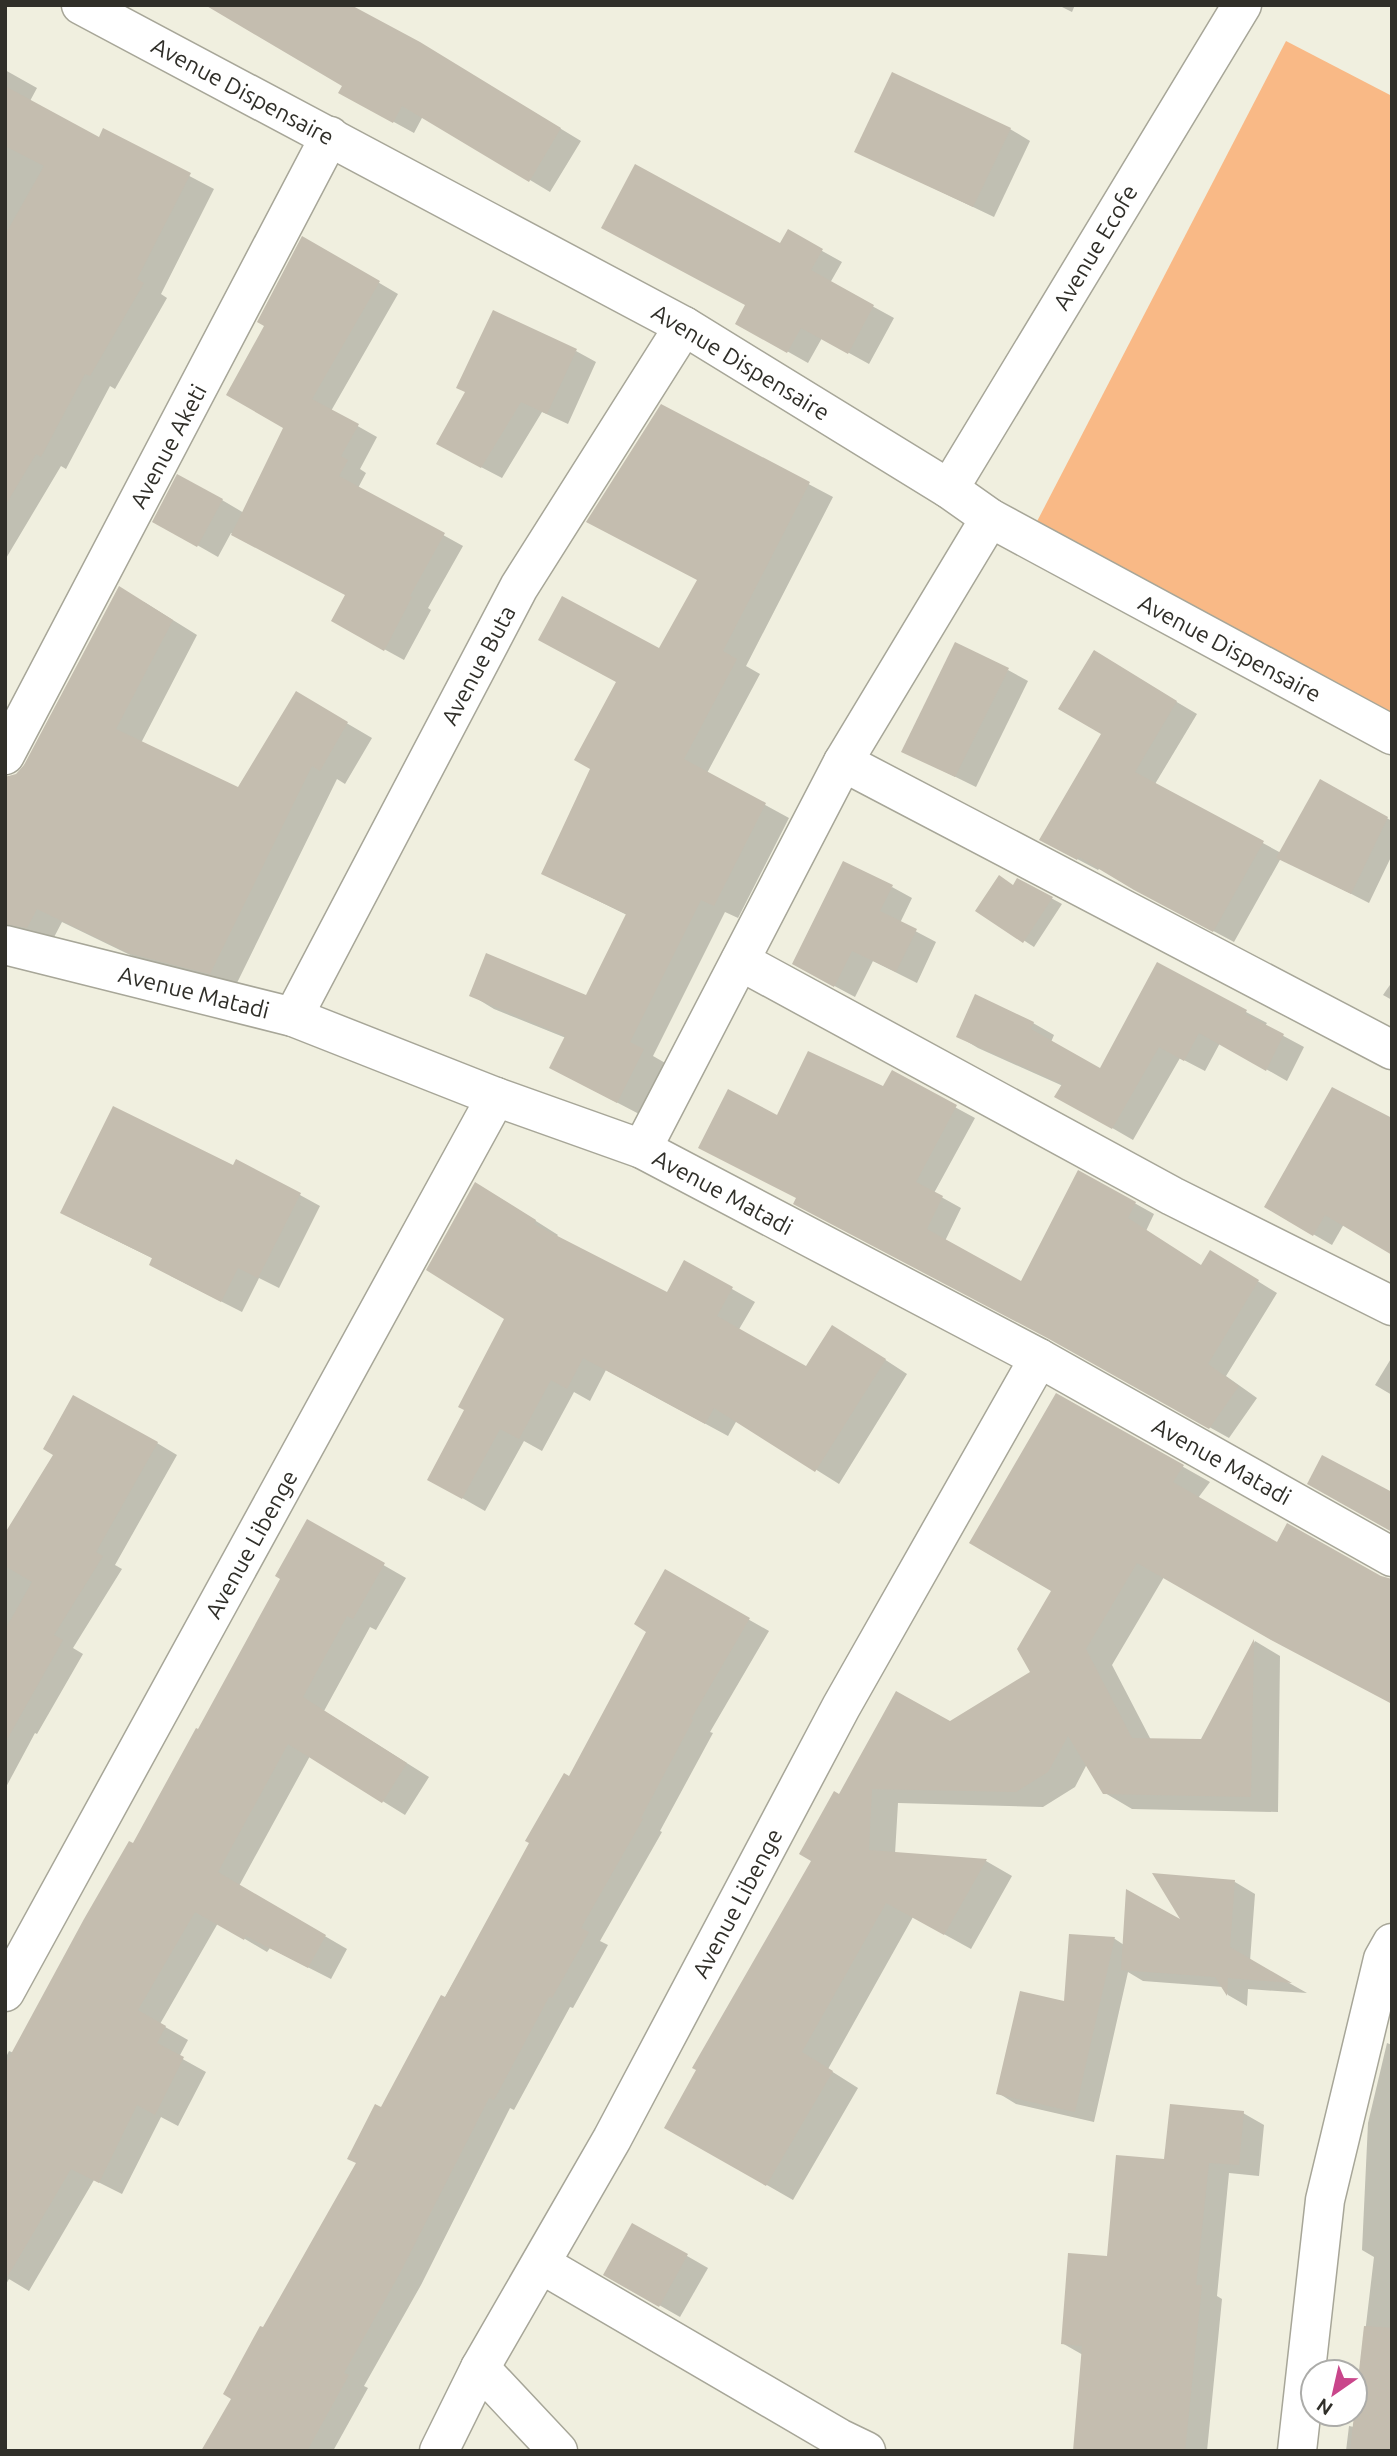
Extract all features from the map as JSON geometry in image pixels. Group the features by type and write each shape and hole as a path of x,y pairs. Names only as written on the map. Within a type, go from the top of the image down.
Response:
{"street":[{"name":"Avenue Dispensaire","path":"81,5 684,326 949,489 990,518 1392,735"},
{"name":"Avenue Ecofe","path":"949,489 1241,5"},
{"name":"Avenue Aketi","path":"5,755 330,136"},
{"name":"Avenue Buta","path":"293,1017 519,587 684,326"},
{"path":"642,1149 844,762 990,518"},
{"path":"844,762 1392,1050"},
{"name":"Avenue Matadi","path":"5,945 293,1017 496,1097 642,1149 1039,1358 1392,1557"},
{"path":"740,961 1172,1196 1392,1306"},
{"name":"Avenue Libenge","path":"5,1992 496,1097"},
{"name":"Avenue Libenge","path":"439,2451 481,2368 619,2127 841,1707 1039,1358"},
{"path":"1297,2451 1325,2200 1383,1959 1392,1943"},
{"path":"541,2264 839,2438 866,2451"},
{"path":"481,2368 558,2451"}],"shaded area":[{"path":"1286,41 1392,96 1392,721 1031,533"}],"building":[{"path":"205,5 351,5 420,42 561,128 529,182 402,106 393,123 338,93 342,86"},
{"path":"892,72 1011,128 973,207 854,152"},
{"path":"5,86 99,137 103,128 191,173 137,279 144,283 90,376 85,374 41,457 36,454 5,506 5,235 44,166 5,146"},
{"path":"635,164 780,243 788,229 823,249 811,270 874,305 848,354 801,328 787,353 735,324 745,305 601,228"},
{"path":"302,236 380,281 312,399 359,424 341,456 348,460 339,476 445,533 410,596 412,597 384,651 331,621 345,595 231,535 283,428 226,395 264,326 257,322"},
{"path":"493,310 577,349 547,414 521,402 481,468 436,444 465,392 456,388"},
{"path":"661,404 810,482 723,651 737,659 684,759 766,803 714,906 701,900 630,1042 644,1049 617,1103 549,1068 565,1036 469,996 486,953 586,995 626,914 541,874 590,769 574,760 616,682 538,640 562,596 659,648 697,580 586,522"},
{"path":"177,474 223,499 197,547 152,522"},
{"path":"119,586 173,620 116,729 238,787 296,691 348,722 320,771 312,766 210,974 128,953 37,909 27,928 5,924 5,777 16,774 24,765"},
{"path":"955,642 1009,668 955,777 901,752"},
{"path":"1094,650 1177,701 1135,772 1264,841 1213,932 1079,857 1077,860 1039,840 1101,734 1058,709"},
{"path":"1320,779 1388,817 1351,894 1276,858"},
{"path":"843,861 893,885 880,911 917,929 896,972 852,951 834,987 792,964"},
{"path":"999,875 1013,885 1017,878 1053,897 1023,943 975,911"},
{"path":"1157,962 1247,1010 1245,1014 1284,1034 1266,1071 1199,1033 1184,1061 1159,1047 1112,1129 1054,1097 1062,1084 956,1037 975,994 1034,1022 1031,1029 1100,1068"},
{"path":"808,1051 883,1086 892,1070 957,1105 916,1182 943,1196 927,1229 1021,1281 1078,1170 1136,1202 1128,1218 1201,1265 1210,1250 1259,1280 1208,1364 1239,1386 1209,1429 1049,1339 793,1204 796,1198 698,1148 728,1089 777,1115"},
{"path":"1332,1087 1392,1118 1392,1255 1325,1215 1313,1236 1264,1207"},
{"path":"113,1106 233,1165 236,1159 301,1193 258,1278 238,1268 221,1302 149,1265 152,1258 60,1213"},
{"path":"475,1182 536,1220 534,1224 667,1292 684,1260 733,1287 717,1316 806,1366 832,1325 886,1359 815,1472 714,1408 705,1424 583,1358 567,1389 551,1380 519,1439 500,1429 462,1499 427,1480 464,1410 458,1407 504,1319 426,1270"},
{"path":"1056,1393 1184,1465 1173,1482 1277,1542 1287,1523 1381,1576 1392,1579 1392,1704 1271,1640 1137,1563 1086,1649 1132,1738 1201,1739 1254,1639 1251,1797 1103,1794 1068,1736 1048,1772 1016,1792 872,1789 869,1850 987,1859 944,1935 886,1903 802,2052 833,2071 766,2186 664,2128 696,2070 692,2068 811,1861 799,1854 834,1791 839,1794 896,1691 950,1721 1030,1672 1017,1649 1051,1591 969,1543"},
{"path":"73,1395 158,1442 96,1552 103,1556 54,1635 63,1640 5,1743 5,1630 32,1582 5,1566 5,1533 53,1455 43,1449"},
{"path":"1322,1455 1392,1492 1392,1532 1307,1484"},
{"path":"307,1519 385,1563 353,1619 347,1616 303,1697 407,1763 382,1803 288,1744 218,1872 326,1935 308,1968 246,1936 244,1940 195,1912 138,2010 166,2026 157,2043 184,2057 155,2115 137,2105 99,2183 71,2169 5,2281 5,2065 84,1919 129,1841 133,1843 196,1728 198,1729 280,1579 275,1576"},
{"path":"665,1569 750,1618 691,1719 693,1720 641,1818 643,1819 581,1928 589,1932 552,1998 549,1997 494,2100 489,2098 400,2273 344,2373 349,2375 307,2451 201,2451 231,2399 223,2394 356,2163 347,2159 375,2104 381,2107 441,1995 445,1997 529,1843 525,1841 564,1773 569,1776 646,1632 634,1624"},
{"path":"1152,1873 1235,1880 1230,1947 1292,1983 1228,1978 1227,1996 1215,1977 1121,1970 1126,1889 1180,1919"},
{"path":"1069,1934 1115,1937 1075,2112 996,2094 1020,1991 1064,2001"},
{"path":"1170,2104 1244,2111 1239,2165 1209,2163 1196,2285 1202,2285 1185,2451 1073,2451 1082,2346 1061,2344 1068,2253 1107,2256 1116,2155 1164,2159"},
{"path":"632,2223 688,2254 659,2307 603,2275"},
{"path":"1364,2326 1392,2328 1392,2451 1350,2451 1353,2428 1369,2428 1369,2358 1360,2358"}]}
